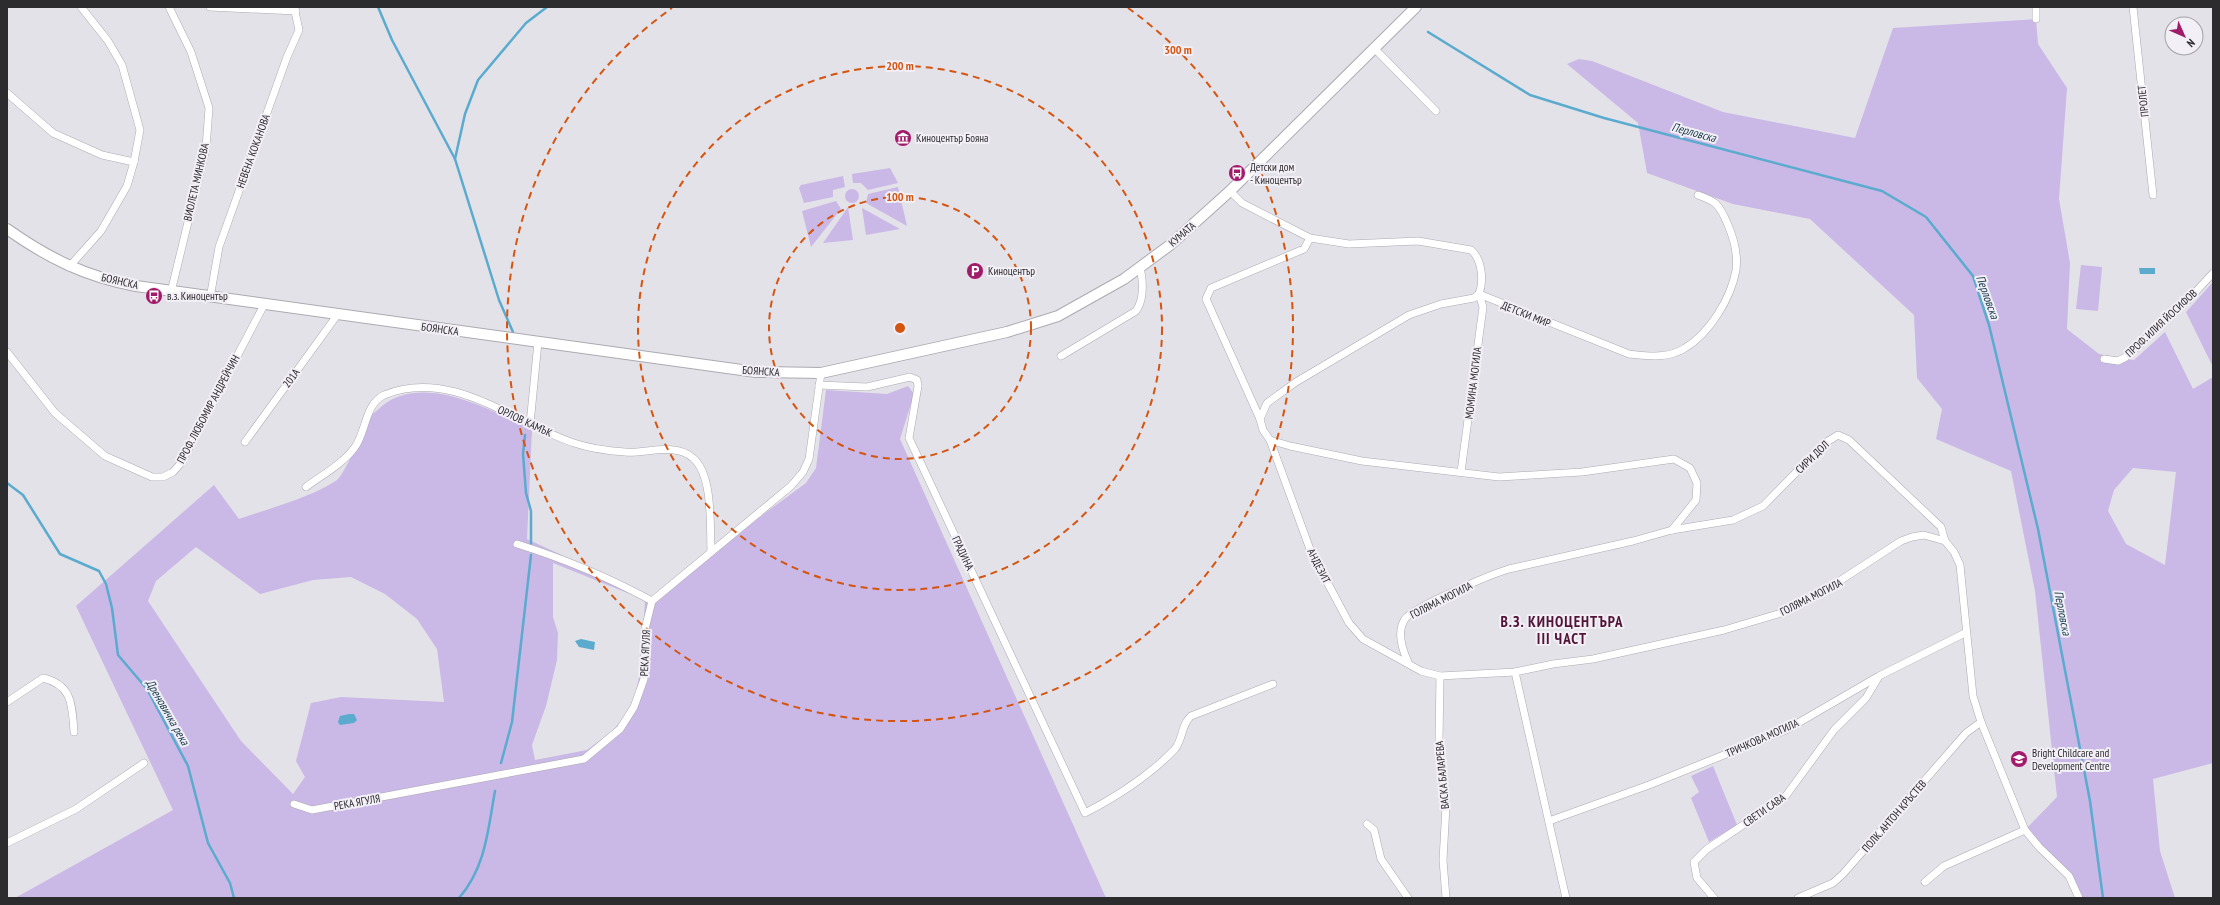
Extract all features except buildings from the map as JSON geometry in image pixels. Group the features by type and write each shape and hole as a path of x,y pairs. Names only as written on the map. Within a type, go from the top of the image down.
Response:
{"main road":[{"name":"КУМАТА","path":"885,358 1007,332 1058,316 1124,280 1170,245 1230,191 1416,7"},
{"name":"БОЯНСКА","path":"7,229 35,248 69,267 131,285 210,298 265,303 756,372 821,373 885,358"}],"street":[{"path":"69,267 101,230 128,186 140,130 122,65 108,41 81,7"},
{"name":"ВИОЛЕТА МИНКОВА","path":"169,7 191,52 209,108 206,148 171,292"},
{"path":"210,7 295,9"},
{"path":"2036,7 2036,19"},
{"name":"ПРОЛЕТ","path":"2133,7 2153,195"},
{"name":"НЕВЕНА КОКАНОВА","path":"210,298 218,246 287,57 299,30 295,9"},
{"path":"1374,48 1436,111"},
{"path":"7,93 26,112 53,133 102,155 134,162"},
{"path":"1230,191 1242,203 1310,238 1349,244 1418,241 1471,250 1477,255 1479,261 1482,288 1479,294 1474,298 1440,304 1409,315 1296,382 1267,402 1260,419"},
{"name":"ДЕТСКИ МИР","path":"1479,294 1629,354 1653,357 1669,355 1685,348 1700,336 1726,300 1736,270 1735,241 1724,214 1716,203 1698,194"},
{"path":"1310,238 1304,249 1211,288 1206,300 1260,419 1263,430 1270,440 1290,446 1362,461 1499,477 1582,472 1674,459 1690,468 1697,483 1696,500 1672,530"},
{"path":"1061,356 1136,310 1139,306 1144,284 1140,267"},
{"name":"ПРОФ. ИЛИЯ ЙОСИФОВ","path":"2104,358 2118,360 2126,357 2190,298 2213,273"},
{"name":"МОМИНА МОГИЛА","path":"1461,472 1483,307 1479,294"},
{"name":"ПРОФ. ЛЮБОМИР АНДРЕЙЧИН","path":"7,352 55,413 105,456 152,477 163,477 173,472 181,462 265,303"},
{"name":"201А","path":"245,442 338,314"},
{"path":"530,424 538,342"},
{"path":"517,544 564,559 621,584 652,601 711,550 791,486 803,472 809,459 821,373"},
{"name":"ГРАДИНА","path":"819,385 867,387 910,377 917,380 918,386 909,438 1085,813 1109,800 1133,784 1175,748 1185,721 1191,716 1273,684"},
{"name":"ОРЛОВ КАМЪК","path":"306,487 338,464 356,447 372,407 383,396 406,389 424,387 460,394 480,400 575,444 626,453 668,450 681,452 692,457 702,470 709,504 711,550"},
{"name":"СИРИ ДОЛ","path":"1672,530 1733,520 1762,506 1825,443 1838,435 1848,440 1942,527 1945,541"},
{"name":"АНДЕЗИТ","path":"1270,440 1311,552 1349,623 1363,639 1408,662"},
{"name":"ГОЛЯМА МОГИЛА","path":"1672,530 1633,541 1509,569 1490,575 1420,608 1405,618 1400,631 1402,650 1408,662 1421,671 1440,676 1515,672 1553,664 1593,659 1724,630 1781,613 1850,576 1901,541 1924,535 1945,541"},
{"path":"1945,541 1954,552 1960,565 1973,696 1981,722 2025,830 2039,847 2069,876 2079,898"},
{"name":"РЕКА ЯГУЛЯ","path":"294,804 312,810 584,759 620,730 634,707 644,679 645,629 652,601"},
{"name":"ТРИЧКОВА МОГИЛА","path":"1549,821 1649,785 1786,730 1879,676 1966,632"},
{"path":"1515,672 1566,898"},
{"name":"ВАСКА БАЛАРЕВА","path":"1440,676 1438,741 1446,806 1443,860 1446,898"},
{"name":"СВЕТИ САВА","path":"1714,898 1697,878 1694,862 1707,849 1785,797 1834,730 1866,698 1879,676"},
{"path":"7,702 43,678 56,681 71,699 74,732"},
{"name":"ПОЛК. АНТОН КРЪСТЕВ","path":"1798,898 1833,883 1843,874 1966,733 1981,722"},
{"path":"7,843 76,809 144,763"},
{"path":"1367,824 1374,830 1380,859 1408,898"},
{"path":"1924,882 1944,866 2025,830"}],"shaded area":[{"path":"2036,19 2038,44 2067,88 2059,199 2070,263 2067,329 2099,354 2134,360 2165,332 2193,389 2213,377 2213,763 2153,779 2160,851 2175,898 2079,898 2077,891 2025,830 2057,797 2035,591 2011,471 1936,439 1942,409 1917,378 1914,315 1810,219 1733,204 1647,173 1638,123 1567,64 1579,59 1592,61 1723,112 1855,138 1893,28","holes":["2133,468 2176,472 2165,565 2126,544 2108,511 2114,490"]},
{"path":"890,168 898,183 868,190 861,183 853,183 852,174"},
{"path":"843,176 845,187 833,190 833,197 804,203 799,188 801,185"},
{"path":"898,187 907,226 866,203 868,194"},
{"path":"849,189 855,189 859,193 859,199 855,203 849,203 845,199 845,193"},
{"path":"836,201 841,209 811,247 802,211"},
{"path":"848,207 853,240 823,243"},
{"path":"862,208 900,229 866,235"},
{"path":"2081,265 2102,267 2098,311 2076,309"},
{"path":"2213,282 2213,367 2186,312"},
{"path":"908,386 914,394 900,439 1106,898 15,898 173,810 76,606 214,485 239,519 290,502 315,492 337,480 350,460 371,416 382,406 399,396 417,393 437,393 457,398 497,413 532,430 527,539 657,599 738,533 806,483 816,468 826,390 887,394","holes":["196,547 260,594 313,580 351,577 385,594 417,619 437,649 444,702 341,697 311,703 296,761 305,777 293,794 241,741 148,601 156,581","553,563 645,600 641,669 633,703 624,718 611,732 587,750 535,760 532,745 546,706 557,660 558,633 553,617"]},
{"path":"1713,766 1737,825 1709,842 1691,798 1699,792 1691,776"}],"water":[{"path":"2139,268 2155,268 2155,274 2140,274"},
{"path":"581,639 595,642 594,650 579,647 575,641"},
{"path":"354,714 357,720 354,723 340,725 338,722 340,716"}],"waterway":[{"path":"378,7 392,40 455,159 499,300 513,332"},
{"path":"455,159 465,114 478,80 526,23 547,7"},
{"name":"Перловска","path":"1428,32 1530,95 1604,118 1882,191 1926,217 1973,276 1989,325 2038,529 2090,801 2103,898"},
{"path":"525,435 523,454 526,493 531,511 531,544"},
{"name":"Дреновичка река","path":"7,483 23,495 60,554 99,571 106,584 112,608 118,655 147,689 188,766 208,843 230,883 234,898"},
{"path":"501,763 512,722 531,555"},
{"path":"459,898 475,874 480,861 488,833 495,791"}],"place":[{"name":"Киноцентър Бояна","path":"903,138"},
{"name":"Детски дом - Киноцентър","path":"1237,173"},
{"name":"Киноцентър","path":"975,271"},
{"name":"в.з. Киноцентър","path":"154,296"},
{"name":"Bright Childcare and Development Centre","path":"2019,759"}],"district":[{"name":"В.З. КИНОЦЕНТЪРА ІІІ ЧАСТ","path":"1562,630"}]}
